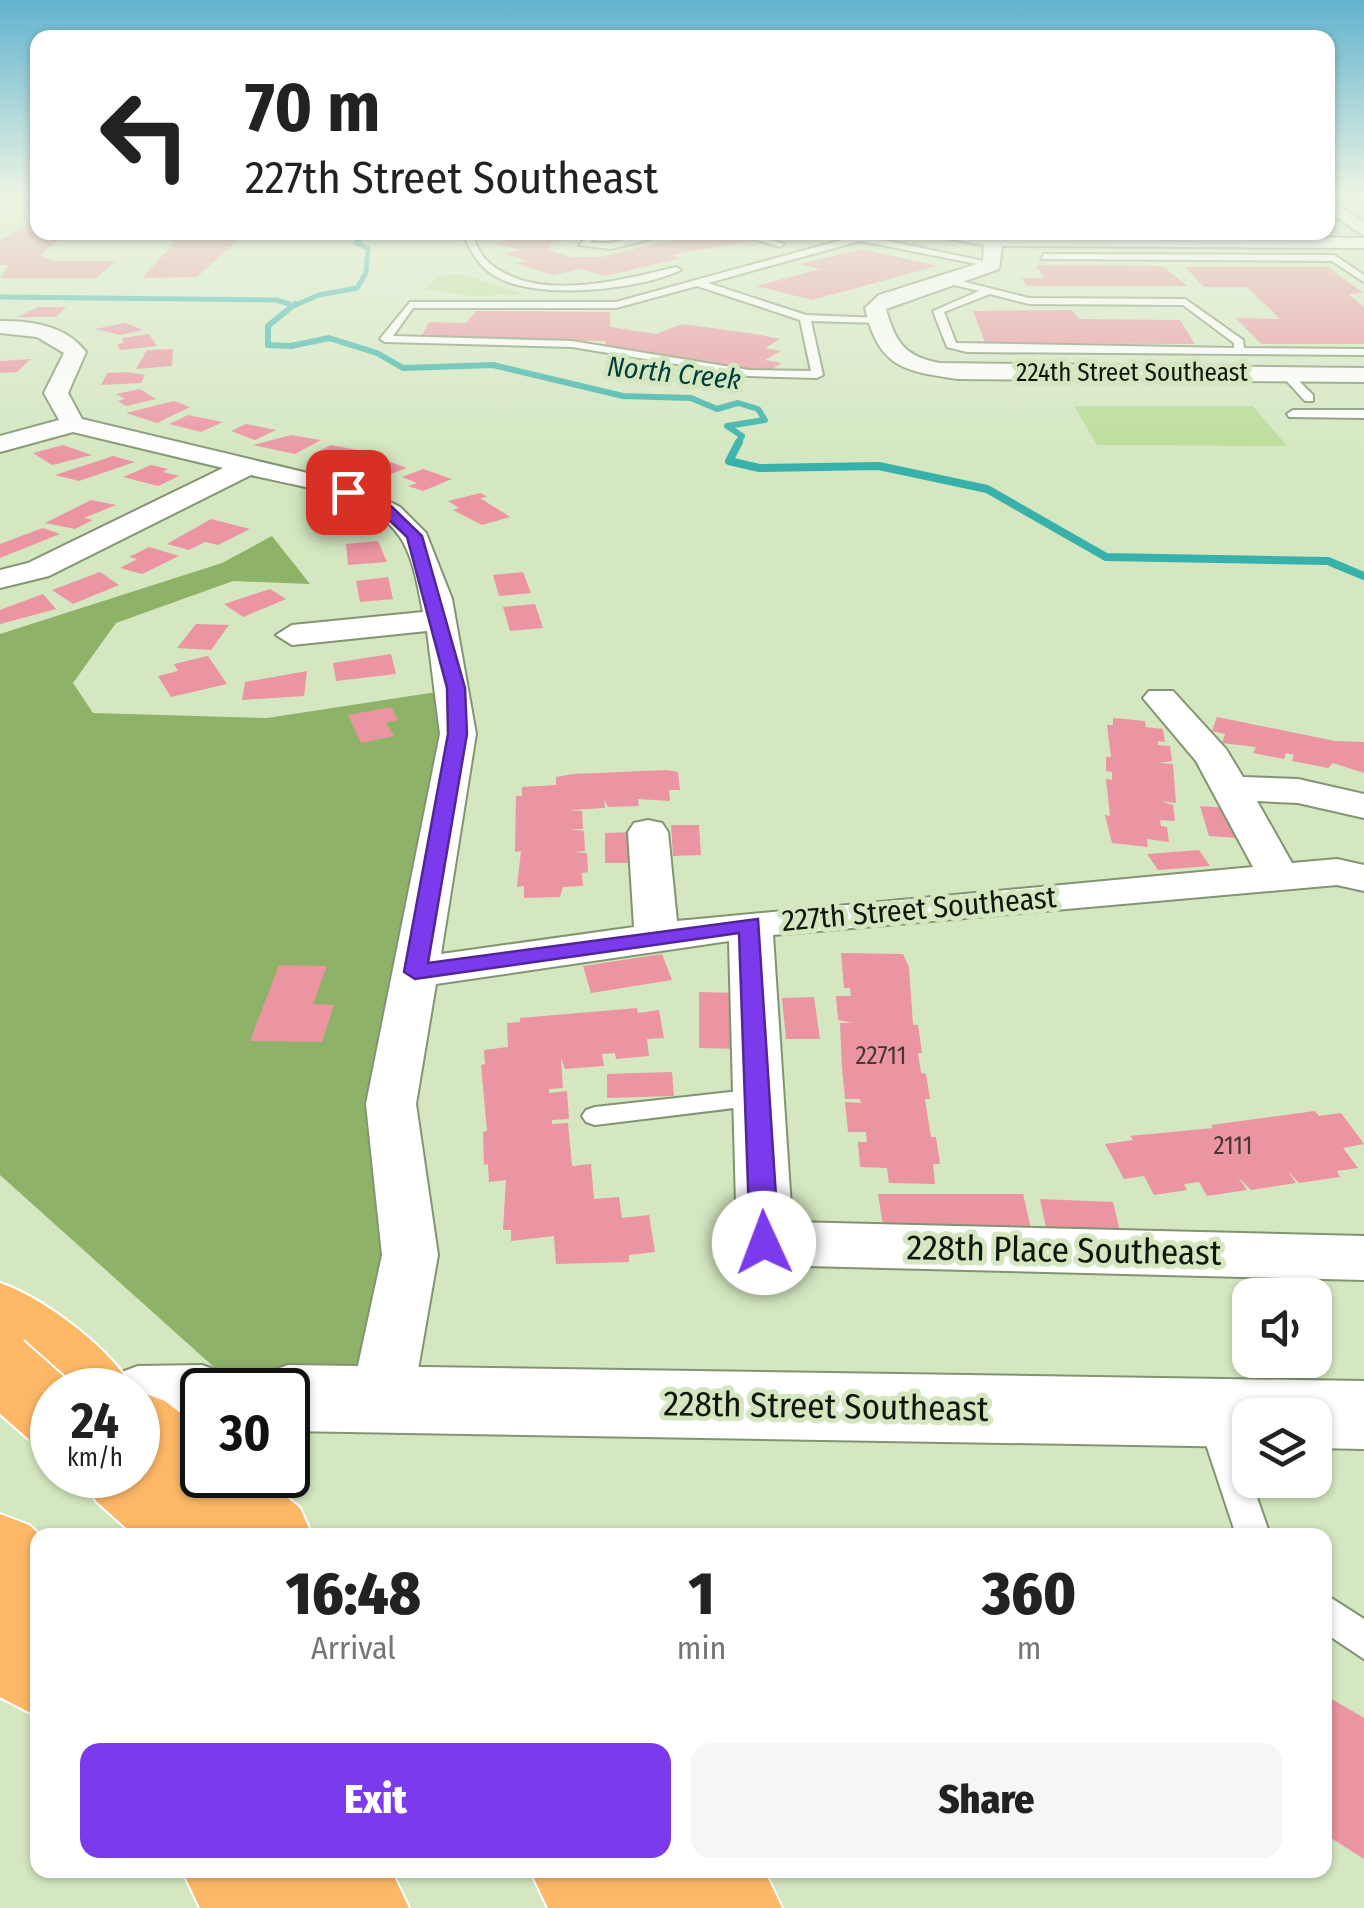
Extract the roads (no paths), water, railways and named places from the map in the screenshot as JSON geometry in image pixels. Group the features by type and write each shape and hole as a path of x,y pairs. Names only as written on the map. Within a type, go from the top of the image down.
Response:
{"highway":[{"path":"0,1312 68,1368"},
{"path":"0,1367 30,1394"},
{"path":"160,1443 263,1528"},
{"path":"150,1498 185,1528"},
{"path":"0,1553 30,1583"},
{"path":"0,1634 30,1665"},
{"path":"239,1878 268,1908"},
{"path":"328,1878 359,1908"},
{"path":"588,1878 623,1908"},
{"path":"695,1878 732,1908"}],"main road":[{"name":"228th Street Southeast","path":"310,1398 1364,1414"},
{"path":"0,1399 30,1399"}],"street":[{"path":"877,320 874,308 886,299 929,286"},
{"name":"224th Street Southeast","path":"877,320 889,352 902,362 958,372 1239,363 1287,374 1364,375"},
{"path":"0,328 33,330 68,341 75,352 56,393 73,424"},
{"path":"0,444 73,424 348,492 386,509 414,536 456,688 458,734 391,1104 410,1255 382,1398"},
{"path":"0,579 38,570 246,468"},
{"path":"292,635 439,620"},
{"path":"1160,698 1213,758 1279,877"},
{"path":"1230,788 1298,791 1364,806"},
{"path":"648,832 657,938"},
{"name":"227th Street Southeast","path":"415,972 750,924 1337,872 1364,878"},
{"path":"750,924 758,1098"},
{"name":"228th Place Southeast","path":"758,1098 764,1243 1364,1258"}],"lane":[{"path":"676,286 616,305 410,305 386,339 572,344 748,373 817,374 805,318"},
{"path":"707,286 805,318 877,320"},
{"path":"971,286 1029,301 1186,302 1239,342 1239,363"},
{"path":"989,291 938,312 951,345 968,349 1218,351 1239,363 1364,352"},
{"path":"1218,351 1239,363"},
{"path":"1287,374 1309,398"},
{"path":"1293,414 1364,414"},
{"path":"595,1116 758,1098"},
{"path":"1212,1412 1251,1528"},
{"path":"1332,1617 1364,1642"}],"waterway":[{"name":"North Creek","path":"292,307 319,295 358,286"},
{"path":"0,297 276,300 289,304"},
{"name":"North Creek","path":"292,307 295,304"},
{"name":"North Creek","path":"292,307 268,326 268,345 291,346 329,338 377,353 403,368 493,365 623,396 691,398 717,409 738,403 758,409 765,420 727,426 742,436 737,445"},
{"name":"North Creek","path":"739,442 729,461 759,468 879,466 987,489 1106,557 1328,561 1364,576"}]}
